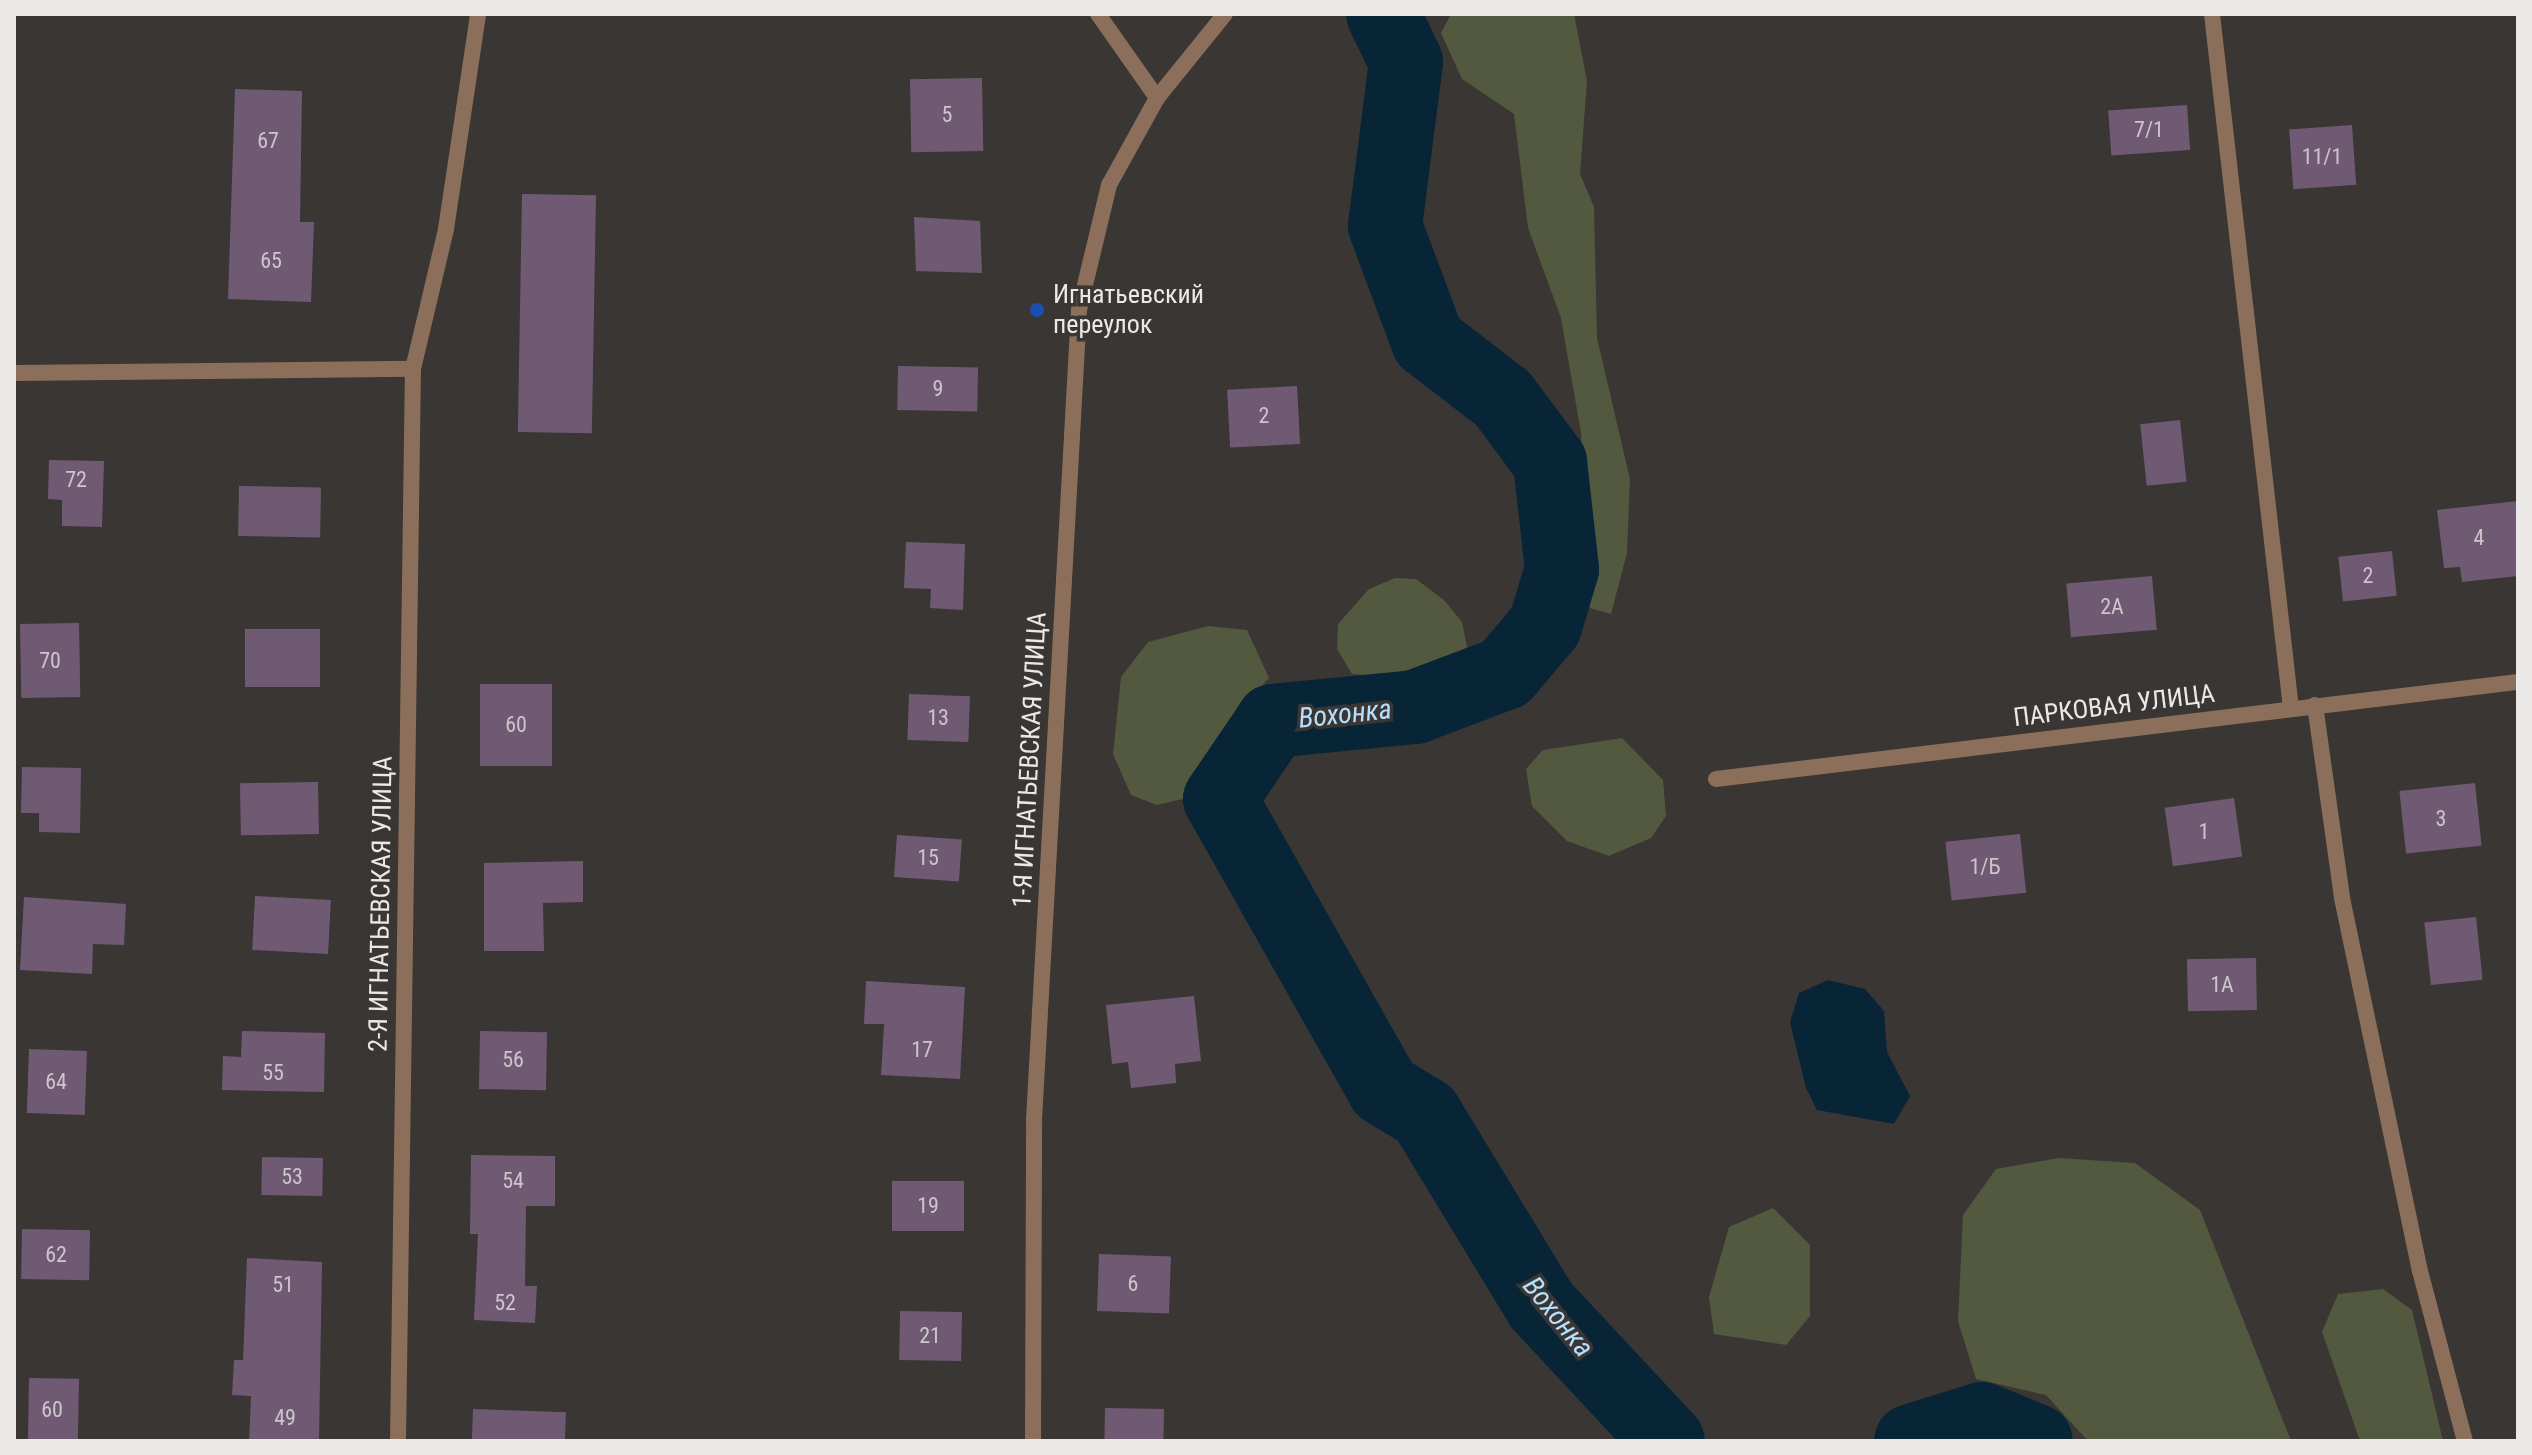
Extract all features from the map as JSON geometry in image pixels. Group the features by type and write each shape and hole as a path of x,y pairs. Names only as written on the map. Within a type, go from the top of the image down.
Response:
{"street":[{"name":"2-Я ИГНАТЬЕВСКАЯ УЛИЦА","path":"398,1441 413,369 446,229 478,14"},
{"path":"1098,14 1157,98"},
{"name":"1-Я ИГНАТЬЕВСКАЯ УЛИЦА","path":"1033,1441 1034,1120 1079,310 1109,185 1178,66 1225,14"},
{"path":"2212,14 2291,708"},
{"path":"14,373 413,369"},
{"name":"ПАРКОВАЯ УЛИЦА","path":"1716,779 2518,682"},
{"path":"2315,705 2342,898 2420,1271 2465,1441"}],"green space":[{"path":"1451,14 1574,14 1587,81 1580,174 1594,207 1597,338 1630,479 1627,553 1611,614 1590,608 1581,433 1561,318 1528,228 1514,114 1462,79 1441,33"},
{"path":"1395,578 1416,579 1444,600 1462,622 1467,647 1439,664 1391,677 1352,674 1337,649 1338,624 1369,589"},
{"path":"1208,626 1247,630 1269,678 1239,711 1204,776 1183,799 1157,805 1131,795 1113,754 1121,677 1148,642"},
{"path":"1622,738 1663,780 1666,816 1651,838 1609,856 1567,841 1532,806 1526,769 1543,750"},
{"path":"2059,1158 2135,1163 2200,1210 2291,1441 2088,1441 2046,1395 1976,1379 1958,1321 1963,1215 1996,1169"},
{"path":"1773,1208 1810,1245 1810,1316 1786,1345 1714,1334 1709,1297 1729,1227"},
{"path":"2383,1289 2412,1310 2443,1441 2360,1441 2322,1332 2338,1294"}],"water":[{"path":"1828,980 1865,989 1884,1011 1887,1052 1910,1096 1894,1124 1817,1110 1806,1088 1790,1022 1799,993"}],"building":[{"path":"982,78 983,151 911,152 910,79"},
{"path":"235,89 302,91 300,222 314,222 311,302 228,299"},
{"path":"2187,105 2190,150 2111,155 2108,111"},
{"path":"2352,125 2356,185 2293,189 2289,129"},
{"path":"522,194 596,195 592,433 518,432"},
{"path":"914,217 980,221 982,273 916,271"},
{"path":"898,366 978,367 977,411 897,410"},
{"path":"1297,386 1300,444 1230,448 1227,390"},
{"path":"2180,420 2186,482 2147,486 2140,424"},
{"path":"49,460 104,461 102,527 62,526 62,500 48,499"},
{"path":"239,486 321,487 320,537 238,536"},
{"path":"2518,501 2518,576 2462,582 2460,567 2444,568 2437,510"},
{"path":"906,542 965,544 963,610 930,608 931,589 904,588"},
{"path":"2392,551 2397,596 2343,601 2338,557"},
{"path":"2152,576 2157,630 2071,637 2066,583"},
{"path":"79,623 80,697 21,698 20,624"},
{"path":"245,629 320,629 320,687 245,687"},
{"path":"480,684 552,684 552,766 480,766"},
{"path":"909,694 970,696 968,742 907,740"},
{"path":"22,767 81,768 80,833 39,832 39,813 21,813"},
{"path":"318,782 319,834 241,835 240,783"},
{"path":"2475,783 2482,846 2406,854 2399,791"},
{"path":"2234,798 2242,856 2173,866 2165,808"},
{"path":"2020,834 2026,893 1952,901 1945,842"},
{"path":"897,835 962,840 959,881 894,877"},
{"path":"583,861 583,902 543,903 544,951 484,951 484,863"},
{"path":"255,896 331,900 328,954 252,950"},
{"path":"24,897 126,904 124,945 93,944 92,974 20,970"},
{"path":"2476,917 2483,980 2431,985 2424,922"},
{"path":"2256,958 2257,1010 2188,1011 2187,959"},
{"path":"866,981 965,987 960,1079 881,1075 884,1024 864,1024"},
{"path":"1194,996 1201,1061 1175,1064 1176,1083 1131,1088 1128,1062 1112,1064 1106,1005"},
{"path":"242,1031 325,1033 324,1092 222,1090 223,1056 241,1057"},
{"path":"480,1031 547,1032 546,1090 479,1089"},
{"path":"29,1049 87,1051 85,1115 27,1113"},
{"path":"471,1155 555,1156 555,1206 526,1206 525,1286 537,1286 535,1323 474,1320 478,1234 470,1234"},
{"path":"262,1157 323,1158 322,1196 261,1195"},
{"path":"892,1181 964,1181 964,1231 892,1231"},
{"path":"22,1229 90,1230 89,1280 21,1279"},
{"path":"1099,1254 1171,1257 1169,1313 1097,1311"},
{"path":"247,1258 322,1262 319,1441 249,1441 251,1396 232,1395 234,1360 243,1360"},
{"path":"900,1311 962,1312 961,1361 899,1360"},
{"path":"29,1378 79,1379 78,1441 28,1441"},
{"path":"1105,1408 1164,1409 1163,1441 1104,1441"},
{"path":"473,1409 566,1412 565,1441 472,1441"}],"waterway":[{"name":"Вохонка","path":"1383,14 1406,62 1385,226 1428,341 1503,399 1550,462 1562,569 1545,626 1505,673 1415,707 1273,721 1220,799 1384,1089 1425,1114 1541,1305 1668,1441"},
{"name":"Вохонка","path":"1911,1441 1982,1419 2036,1441"}],"place":[{"name":"Игнатьевский переулок","path":"1037,310"}]}
